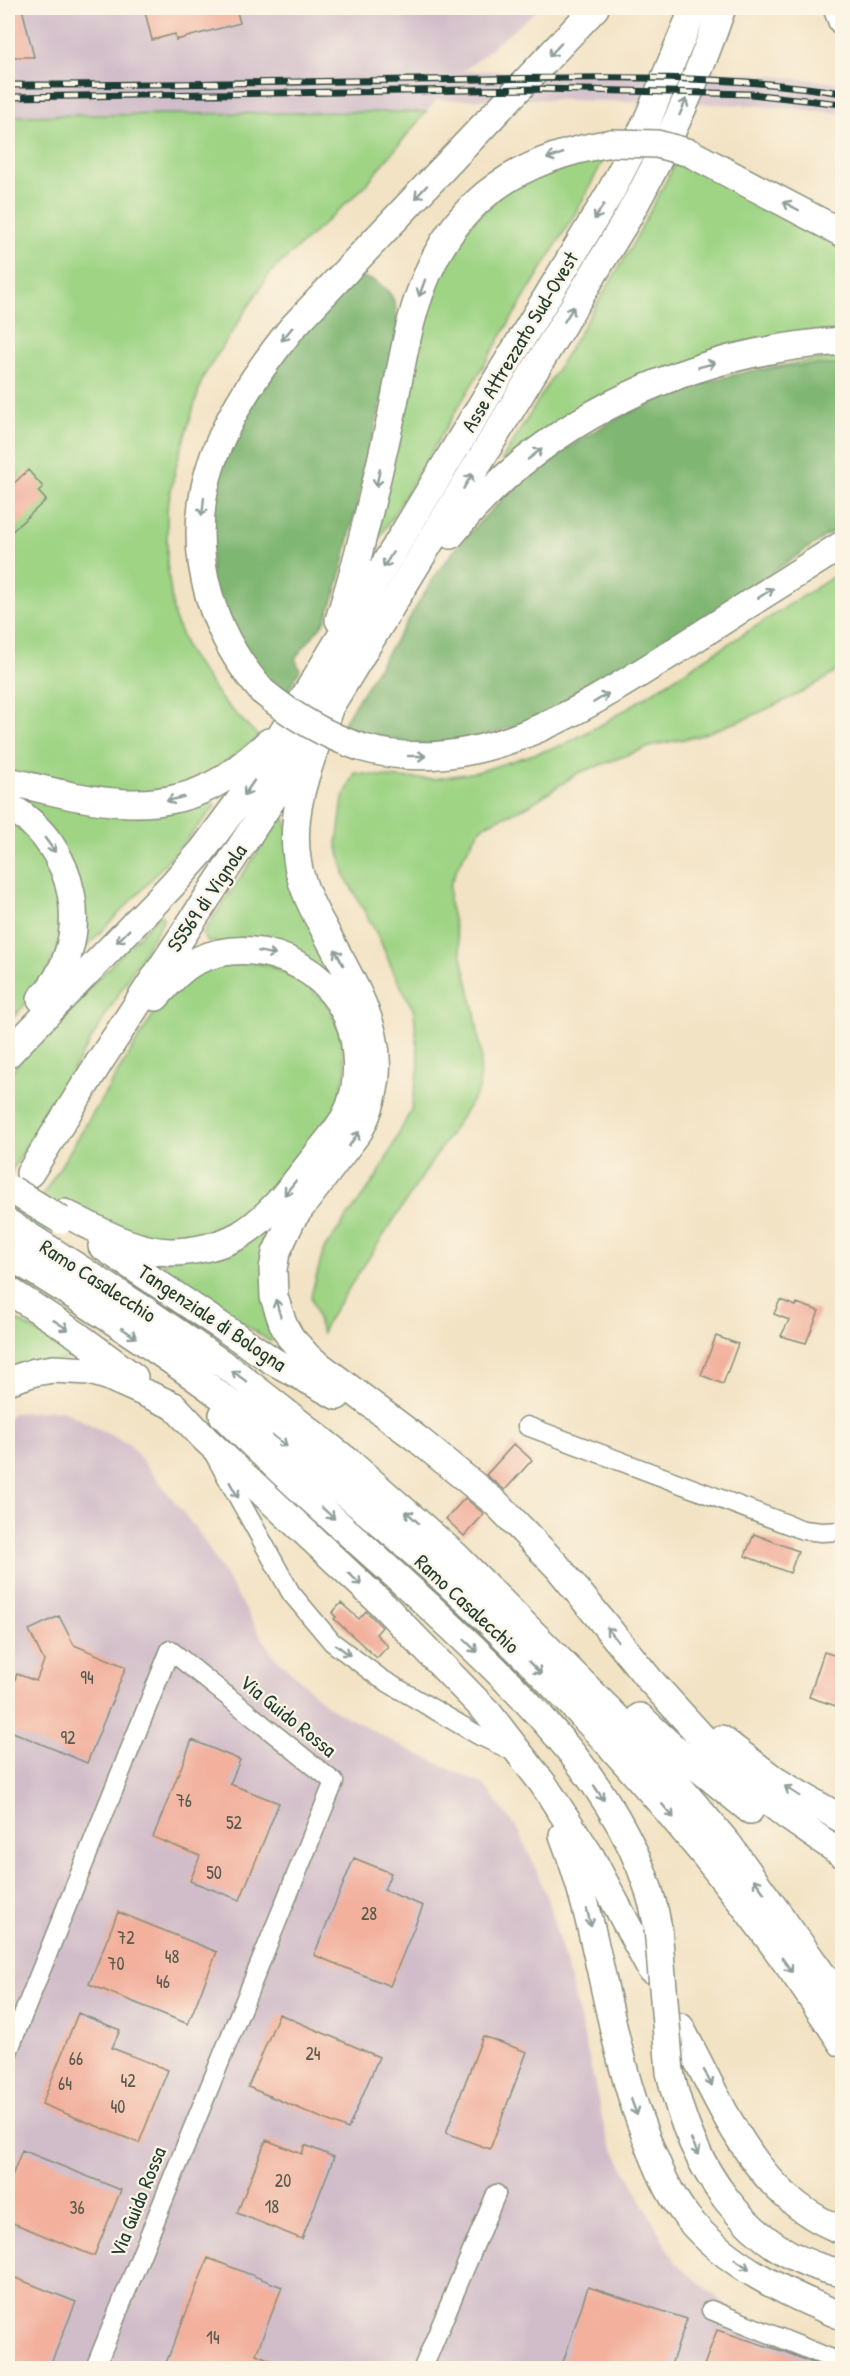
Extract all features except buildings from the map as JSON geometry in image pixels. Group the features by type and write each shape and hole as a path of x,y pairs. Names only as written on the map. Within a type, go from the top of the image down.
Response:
{"highway":[{"path":"595,8 292,328 258,373 227,429 205,487 200,538 201,563 217,622 226,642 238,662 262,691 305,723 334,738 360,747 398,755 446,754 501,743 593,703 843,545"},
{"name":"Asse Attrezzato Sud-Ovest","path":"325,665 610,193 647,121 694,8"},
{"name":"Asse Attrezzato Sud-Ovest","path":"384,621 647,182 682,110 722,8"},
{"path":"837,8 843,21"},
{"path":"325,665 366,529 415,310 433,261 452,230 472,205 507,178 544,159 612,142 657,144 690,153 843,233"},
{"path":"384,621 471,510 495,486 552,441 587,417 619,399 688,370 765,351 843,341"},
{"name":"SS569 di Vignola","path":"17,1184 263,814 384,621"},
{"name":"SS569 di Vignola","path":"8,1054 203,850 251,784 325,665"},
{"path":"329,709 299,797 295,836 297,861 312,907 369,1017 376,1047 376,1081 368,1114 359,1131 304,1201 283,1236 276,1253 273,1269 274,1297 283,1324 290,1337 308,1357 484,1493 557,1566 649,1679 741,1780 787,1816 843,1854"},
{"path":"8,781 93,801 139,804 160,802 198,792 219,782 245,764 292,721"},
{"path":"8,806 40,832 59,858 70,887 74,914 70,947 61,973 19,1024 8,1044"},
{"path":"62,1217 118,1240 154,1251 186,1251 238,1236 268,1212 333,1134 345,1117 352,1100 357,1070 354,1037 348,1020 341,1006 321,980 295,962 281,956 249,950 221,952 186,967 174,977 100,1061"},
{"name":"Tangenziale di Bologna","path":"17,1184 273,1361 420,1442"},
{"name":"Ramo Casalecchio","path":"8,1223 149,1313 275,1403 349,1462 456,1556 643,1744 728,1844 843,2002"},
{"name":"Ramo Casalecchio","path":"18,1261 164,1357 264,1429 367,1512 452,1588 560,1693 649,1789 758,1924 843,2043"},
{"path":"10,1291 77,1335 174,1406 205,1439 383,1605 489,1713 544,1785 591,1857 651,1970"},
{"path":"164,1357 253,1446 496,1671 543,1721 593,1784 627,1838 647,1880 658,1928 670,2072 682,2118 692,2141 721,2194 740,2218 767,2241 785,2251 812,2264 843,2273"},
{"path":"8,1382 35,1372 53,1369 90,1371 107,1376 174,1406"},
{"path":"456,1556 572,1648 669,1744 766,1823 843,1875"},
{"path":"649,1679 740,1755 800,1796 843,1819"},
{"path":"544,1785 584,1896 628,2088 663,2180 688,2218 740,2264 794,2295 843,2316"},
{"path":"680,2026 731,2122 761,2170 798,2206 817,2219 843,2230"}],"street":[{"path":"527,1426 803,1530 842,1531"},
{"path":"205,1439 291,1593 332,1642 380,1678 478,1735 520,1754"},
{"name":"Via Guido Rossa","path":"8,2052 170,1650 334,1782 95,2368"},
{"path":"423,2368 496,2194"},
{"path":"711,2310 843,2363"}],"shaded area":[{"path":"8,8 540,8 464,71 688,71 821,81 842,84 842,113 750,105 532,99 437,100 426,112 8,116"},
{"path":"62,1410 130,1445 200,1534 273,1655 328,1706 399,1745 484,1785 519,1831 548,1898 579,2015 606,2135 675,2262 741,2318 797,2339 842,2349 842,2368 8,2368 8,1418 13,1413"}],"green space":[{"path":"426,112 364,187 270,273 203,377 177,462 167,509 167,564 174,616 188,652 222,700 259,737 201,780 135,796 8,770 8,116"},
{"path":"606,155 579,207 380,537 374,533 421,319 454,241 509,185"},
{"path":"676,162 703,171 842,245 842,330 811,332 505,462 502,460 629,251"},
{"path":"365,278 383,286 392,298 397,313 398,332 337,589 325,621 295,658 300,670 283,699 252,667 211,583 211,483 270,366 354,279"},
{"path":"842,358 842,365 814,365 744,372 815,360"},
{"path":"814,365 842,365 842,525 624,674 543,719 438,748 339,730 443,565 472,530 504,498 539,469 576,443 615,420 656,400 698,385 751,371"},
{"path":"842,571 842,666 833,674 803,692 745,719 698,736 655,745 578,773 528,806 482,827 474,838 450,885 449,902 475,1013 481,1055 479,1090 328,1320 322,1333 311,1296 324,1249 378,1175 411,1110 419,1067 414,1011 379,938 345,876 337,844 343,799 355,773 434,779 477,772 563,745 606,722"},
{"path":"8,790 209,799 215,807 139,893 85,948 82,946 84,931"},
{"path":"282,816 354,1005 215,942 209,942 204,937 203,933"},
{"path":"8,819 26,833 57,880 62,939 39,989 8,1023"},
{"path":"160,914 164,919 8,1177 8,1076 24,1056"},
{"path":"241,959 290,971 326,1002 341,1033 346,1070 337,1107 283,1182 233,1227 177,1243 103,1225 66,1200 8,1295 8,1252 158,1007 187,976"},
{"path":"280,1215 277,1339 269,1341 162,1266 165,1261"},
{"path":"8,1315 79,1357 8,1371"}],"railway":[{"path":"8,85 662,78 753,83 842,93"},
{"path":"8,97 540,89 751,94 842,104"}]}
